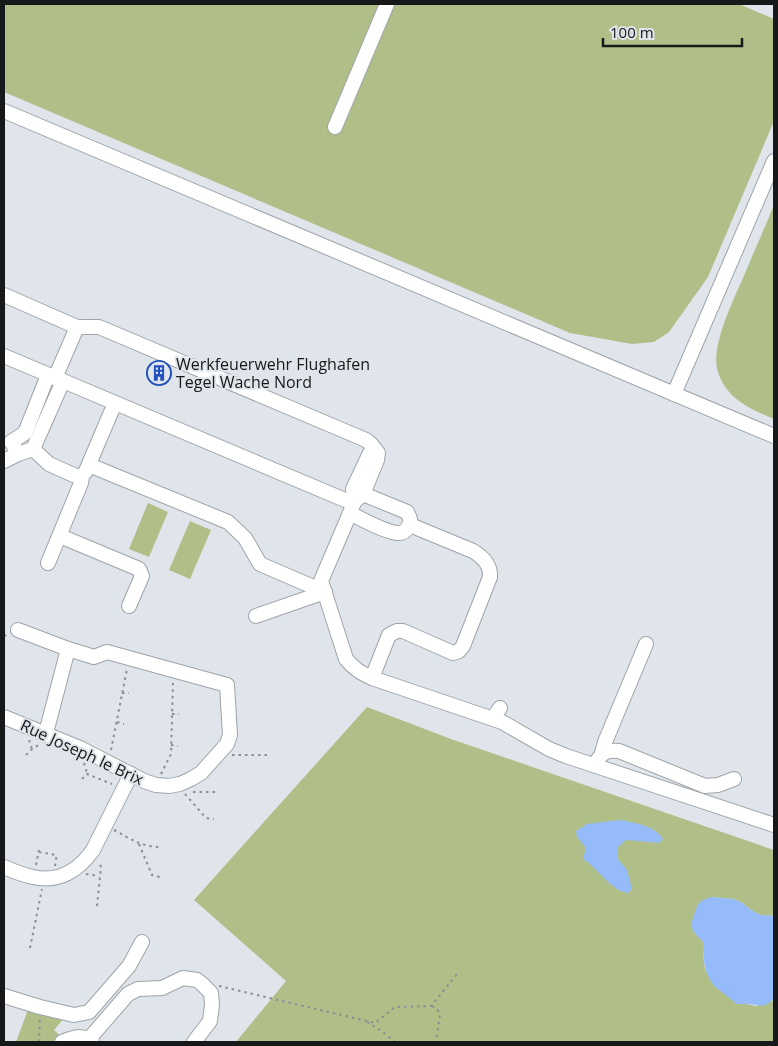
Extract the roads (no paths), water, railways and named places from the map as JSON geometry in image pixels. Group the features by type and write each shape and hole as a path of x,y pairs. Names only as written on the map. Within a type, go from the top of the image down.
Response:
{"street":[{"path":"335,127 387,4"},
{"path":"4,111 774,436"},
{"path":"674,394 774,160"},
{"path":"4,295 77,327 99,327 366,440 374,448 353,490 355,503 321,582 346,659 353,668 372,678 496,713 502,722 549,749 598,759 774,825"},
{"path":"4,461 11,447 25,433 55,378 77,327"},
{"path":"4,356 345,500 407,512 410,518 410,525 405,531 400,533 389,531 355,503"},
{"path":"34,449 55,378"},
{"path":"48,563 85,470 115,403"},
{"path":"11,447 34,449 49,464 76,476 85,470"},
{"path":"85,470 228,522 245,538 260,564 325,592"},
{"path":"372,678 389,635 397,631 403,631 453,653 459,651 463,646 490,577 487,563 474,551 410,525"},
{"path":"60,536 139,569 142,576 129,606"},
{"path":"256,616 325,592"},
{"name":"Rue Joseph le Brix","path":"4,717 49,735 156,785 169,786 180,784 201,773 227,744 230,735 227,685 107,652 94,657 18,630"},
{"path":"598,759 646,644"},
{"path":"49,735 68,649"},
{"path":"598,759 608,751 619,751 706,786 718,785 734,779"},
{"path":"4,867 39,878 53,878 76,869 86,861 93,850 131,774"},
{"path":"4,996 74,1015 89,1012 129,966 142,942"},
{"path":"62,1042 79,1036 91,1041 128,994 138,989 162,988 183,978 197,980 211,993 210,1021 194,1042"}],"water":[{"path":"620,820 649,828 663,839 659,843 626,840 618,847 617,858 627,870 632,889 628,893 610,884 583,859 586,848 577,837 576,831 587,824"},
{"path":"712,897 733,899 761,915 774,916 774,998 767,1004 761,1006 737,1004 718,989 710,979 704,961 703,942 694,932 691,925 699,903"}],"place":[{"name":"Werkfeuerwehr Flughafen Tegel Wache Nord","path":"159,373"}]}
